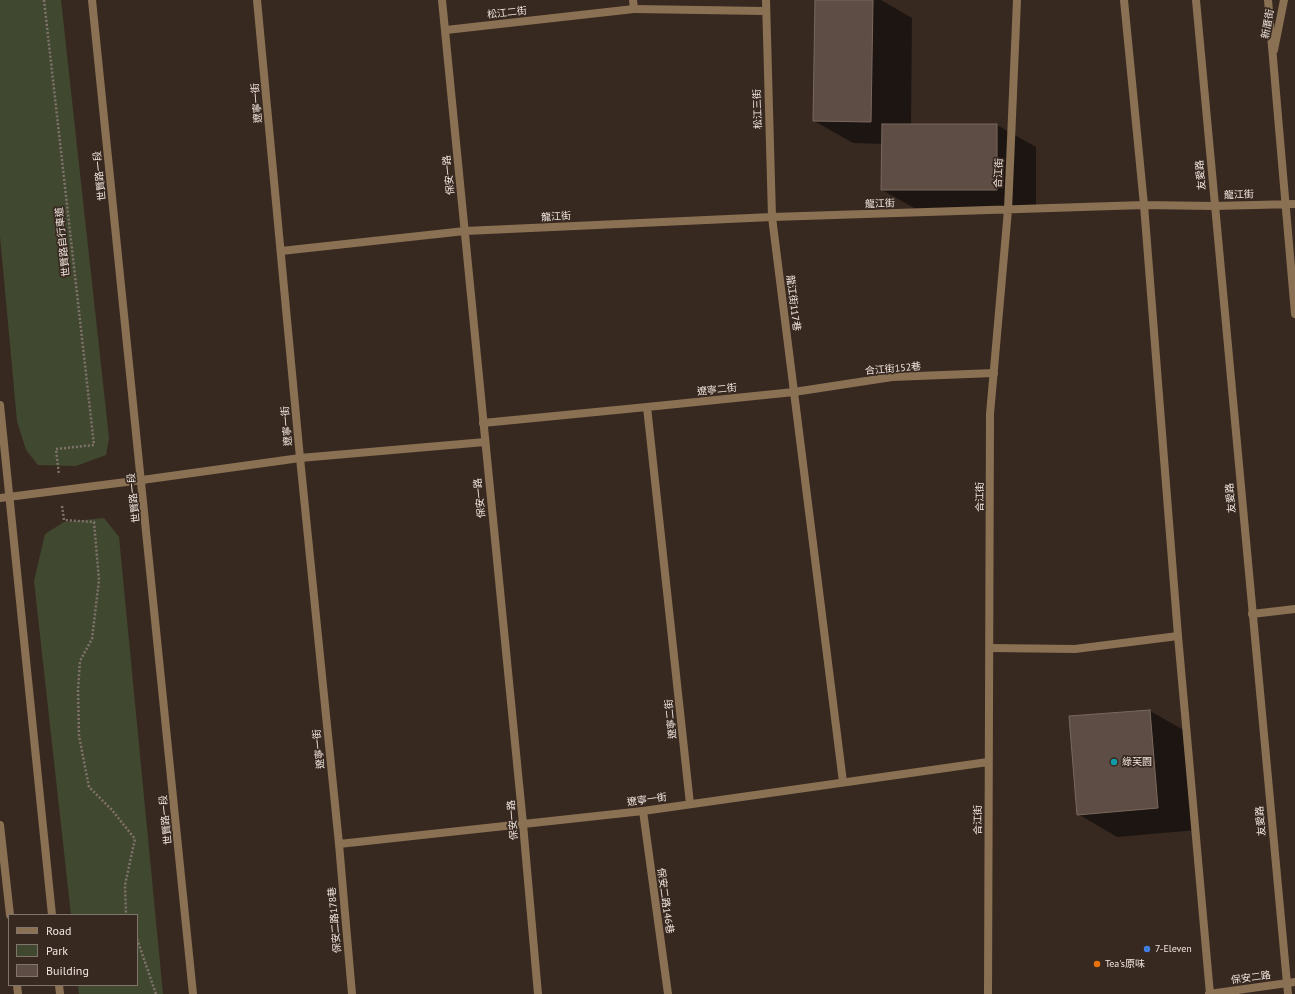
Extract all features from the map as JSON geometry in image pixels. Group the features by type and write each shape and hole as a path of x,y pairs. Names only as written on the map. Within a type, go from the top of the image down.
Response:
{"street":[{"name":"世賢路一段","path":"92,0 142,480 193,994"},
{"name":"遼寧一街","path":"257,0 300,458 339,844 643,811 988,762"},
{"name":"保安一路","path":"442,0 523,824 538,994"},
{"path":"633,0 634,9"},
{"name":"松江三街","path":"766,0 765,11 772,217"},
{"name":"合江街","path":"988,994 990,414 1008,210 1017,0"},
{"path":"1124,0 1144,205 1178,636 1210,994"},
{"name":"友愛路","path":"1196,0 1252,614 1291,982 1288,994"},
{"path":"1268,0 1295,314"},
{"name":"新厝街","path":"1273,53 1284,0"},
{"name":"松江二街","path":"446,30 634,9 765,11"},
{"name":"龍江街","path":"281,251 465,231 772,217 1144,205 1214,206 1295,204"},
{"name":"龍江街117巷","path":"772,217 794,392"},
{"name":"合江街152巷","path":"794,392 892,377 994,373"},
{"path":"794,392 844,782"},
{"name":"遼寧二街","path":"690,804 647,407 794,392"},
{"path":"0,405 52,914"},
{"path":"483,423 647,407"},
{"path":"0,498 300,458 485,442"},
{"path":"1252,614 1295,609"},
{"path":"990,648 1075,649 1178,636"},
{"name":"保安二路146巷","path":"643,811 668,994"},
{"path":"0,825 10,914"},
{"name":"保安二路178巷","path":"339,844 352,994"},
{"name":"保安二路","path":"1210,994 1291,982"}],"path":[{"name":"世賢路自行車道","path":"44,0 94,445 56,449"},
{"path":"64,520 94,522 99,580 92,640 80,661 78,690 79,736 89,787 112,810 135,839 124,885 126,914"},
{"path":"138,943 156,994"}],"green space":[{"path":"0,0 61,0 109,438 106,455 76,466 38,465 26,450 17,421 0,236"},
{"path":"104,518 119,537 163,994 79,994 78,986 138,986 138,914 71,914 34,581 45,534 64,522"}],"building":[{"path":"815,0 873,0 871,122 813,121"},
{"path":"882,124 997,124 997,190 881,190"},
{"name":"綠芙園","path":"1150,710 1158,808 1077,815 1069,716"}],"place":[{"name":"綠芙園","path":"1114,762"},
{"name":"7-Eleven","path":"1147,949"},
{"name":"Tea's原味","path":"1097,964"}]}
